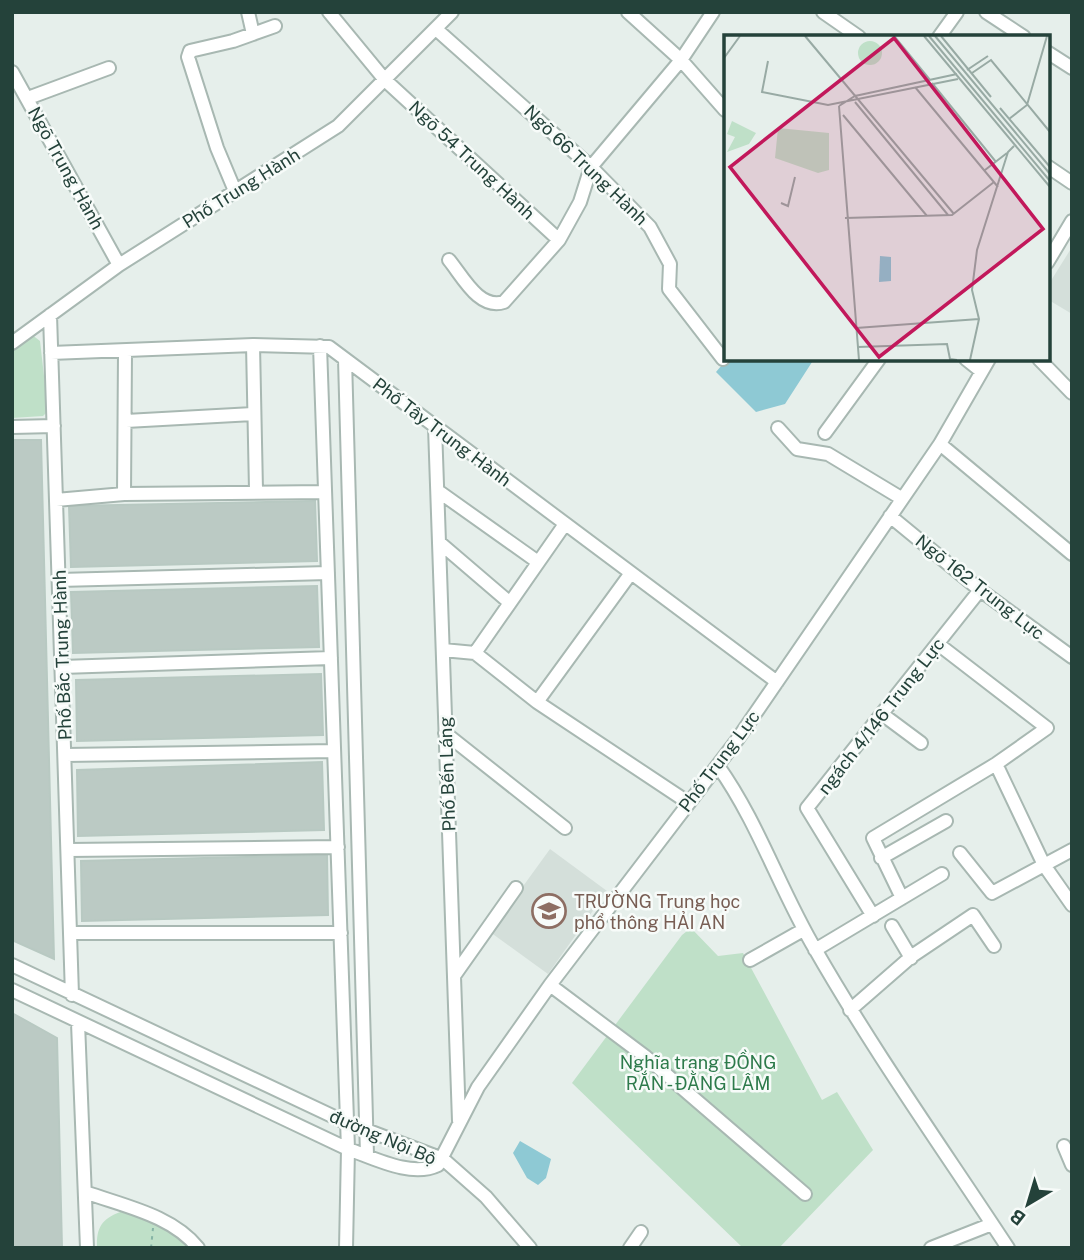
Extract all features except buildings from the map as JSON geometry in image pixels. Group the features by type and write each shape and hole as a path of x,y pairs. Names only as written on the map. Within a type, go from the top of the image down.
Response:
{"street":[{"path":"248,12 253,34"},
{"name":"Ngõ 54 Trung Hành","path":"329,12 385,79 559,240"},
{"name":"Phố Trung Hành","path":"12,343 119,265 338,126 452,12"},
{"path":"628,12 681,60 724,109"},
{"path":"449,260 486,303 496,305 504,302 559,240 580,202 591,167 681,60 713,12"},
{"path":"823,12 856,35"},
{"path":"940,35 957,12"},
{"path":"986,12 1021,35"},
{"path":"235,191 217,148 188,57 190,51 198,48 275,26"},
{"name":"Ngõ 66 Trung Hành","path":"436,29 591,167 650,227 670,264 670,289 723,359"},
{"path":"1049,53 1072,68"},
{"path":"28,98 109,68"},
{"name":"Ngõ Trung Hành","path":"12,72 119,265"},
{"path":"1049,167 1072,183"},
{"path":"1049,260 1072,221"},
{"name":"Phố Bắc Trung Hành","path":"50,315 72,995"},
{"path":"253,345 256,490"},
{"name":"Phố Tây Trung Hành","path":"51,353 125,353 253,345 329,347 777,682"},
{"path":"320,346 348,1149 346,1248"},
{"path":"124,494 125,353"},
{"path":"345,359 367,1155"},
{"path":"825,433 878,360"},
{"path":"967,360 981,371"},
{"name":"Phố Trung Lực","path":"443,1159 478,1087 550,985 718,766 777,682 940,444 988,360"},
{"path":"1040,360 1072,393"},
{"path":"126,421 253,414"},
{"path":"12,427 54,426"},
{"name":"Phố Bến Láng","path":"435,426 459,1122"},
{"path":"778,428 797,449 828,454 901,498"},
{"path":"940,444 1072,554"},
{"path":"56,500 124,494 256,490 325,492"},
{"path":"438,491 538,562"},
{"name":"Ngõ 162 Trung Lực","path":"890,516 980,590 1072,657"},
{"path":"475,653 565,524"},
{"path":"440,543 510,603"},
{"path":"59,580 328,573"},
{"path":"537,702 631,573"},
{"name":"ngách 4/146 Trung Lực","path":"873,916 807,808 980,590"},
{"path":"902,898 873,842 877,834 996,764 1047,728 938,643"},
{"path":"443,650 475,653 537,702 689,803"},
{"path":"62,667 331,658"},
{"path":"882,714 920,743"},
{"path":"445,733 565,828"},
{"path":"65,755 334,751"},
{"path":"996,764 1044,865 1072,905"},
{"path":"718,766 736,792 803,930 850,1010 1008,1248"},
{"path":"881,858 946,821"},
{"path":"68,850 338,847"},
{"path":"960,853 992,893 1072,849"},
{"path":"815,950 942,874"},
{"path":"454,976 516,888"},
{"path":"850,1010 911,958 973,915 994,946"},
{"path":"892,926 911,958"},
{"path":"750,960 803,930"},
{"path":"71,933 341,933"},
{"name":"đường Nội Bộ","path":"12,965 345,1122 443,1159 431,1169 417,1170 348,1149 12,990"},
{"path":"550,985 646,1057 804,1194"},
{"path":"78,1023 87,1248"},
{"path":"1064,1146 1072,1165"},
{"path":"443,1159 486,1197 530,1248"},
{"path":"85,1192 158,1218 178,1229 198,1248"},
{"path":"931,1248 992,1224"},
{"path":"630,1248 641,1232"}],"path":[{"path":"153,1221 151,1248 164,1248"}],"shaded area":[{"path":"1072,247 1072,314 1049,300 1049,284"},
{"name":"TRƯỜNG Trung học phổ thông HẢI AN","path":"550,849 607,891 548,974 490,932"}],"green space":[{"path":"31,334 40,341 48,411 43,416 12,418 12,348"},
{"name":"Nghĩa trang ĐỒNG RẮN - ĐẰNG LÂM","path":"691,928 718,956 743,953 822,1100 837,1092 873,1150 779,1248 743,1248 572,1083 682,935"},
{"path":"123,1211 160,1225 192,1248 97,1248 102,1224"}],"water":[{"path":"726,360 813,360 785,404 756,412 716,372"},
{"path":"520,1141 551,1159 546,1178 538,1185 527,1178 513,1153"}],"place":[{"name":"TRƯỜNG Trung học phổ thông HẢI AN","path":"549,911"}]}
